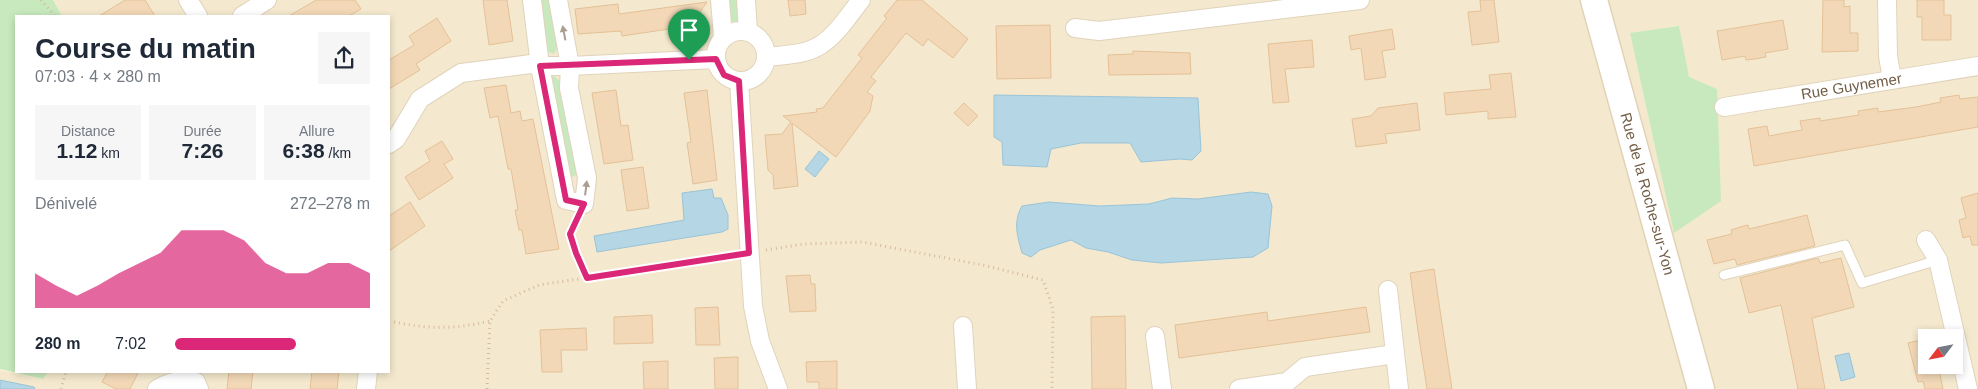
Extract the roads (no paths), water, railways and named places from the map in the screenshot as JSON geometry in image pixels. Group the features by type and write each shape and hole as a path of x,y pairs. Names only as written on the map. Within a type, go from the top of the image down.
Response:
{"main road":[{"name":"Rue de la Roche-sur-Yon","path":"1594,0 1701,389"}],"street":[{"path":"188,0 197,15"},
{"path":"244,15 267,0"},
{"path":"532,0 540,66 566,200 584,204 588,178 569,88 570,66 558,0"},
{"path":"720,0 723,37"},
{"path":"746,0 748,32"},
{"path":"766,57 808,51 819,46 830,38 861,0"},
{"path":"1075,28 1100,31 1360,0"},
{"path":"1887,0 1888,56 1892,79"},
{"path":"739,30 748,32 761,42 766,57 760,72 747,80 739,81 724,75 716,59 718,44 723,37 739,30"},
{"path":"390,143 396,139 420,99 462,73 531,64 540,66 570,66 716,59"},
{"name":"Rue Guynemer","path":"1724,107 1978,66"},
{"path":"739,81 753,306 760,342 778,389"},
{"path":"1926,240 1938,260 1968,389"},
{"path":"1388,290 1399,389"},
{"path":"963,326 967,389"},
{"path":"1155,336 1162,389"},
{"path":"1239,389 1287,382 1305,367 1395,354"},
{"path":"366,389 368,373"},
{"path":"158,389 173,382 190,381 196,382 199,389"}],"lane":[{"path":"1724,275 1845,245 1862,283 1938,260"}],"water":[{"path":"994,95 1198,98 1201,151 1192,160 1141,162 1130,143 1081,143 1051,149 1047,167 1003,165 1002,142 994,137"},
{"path":"819,151 829,159 815,177 805,169"},
{"path":"712,189 714,198 721,198 728,215 728,229 722,232 597,252 594,236 684,220 682,193"},
{"path":"1251,192 1268,194 1272,206 1268,248 1253,257 1161,263 1132,260 1108,252 1086,248 1071,240 1040,250 1031,257 1022,253 1017,234 1017,223 1022,206 1049,202 1099,206 1149,204 1172,198 1198,199"},
{"path":"1849,353 1855,377 1841,381 1835,356"},
{"path":"0,380 34,387 35,389 0,389"}]}
